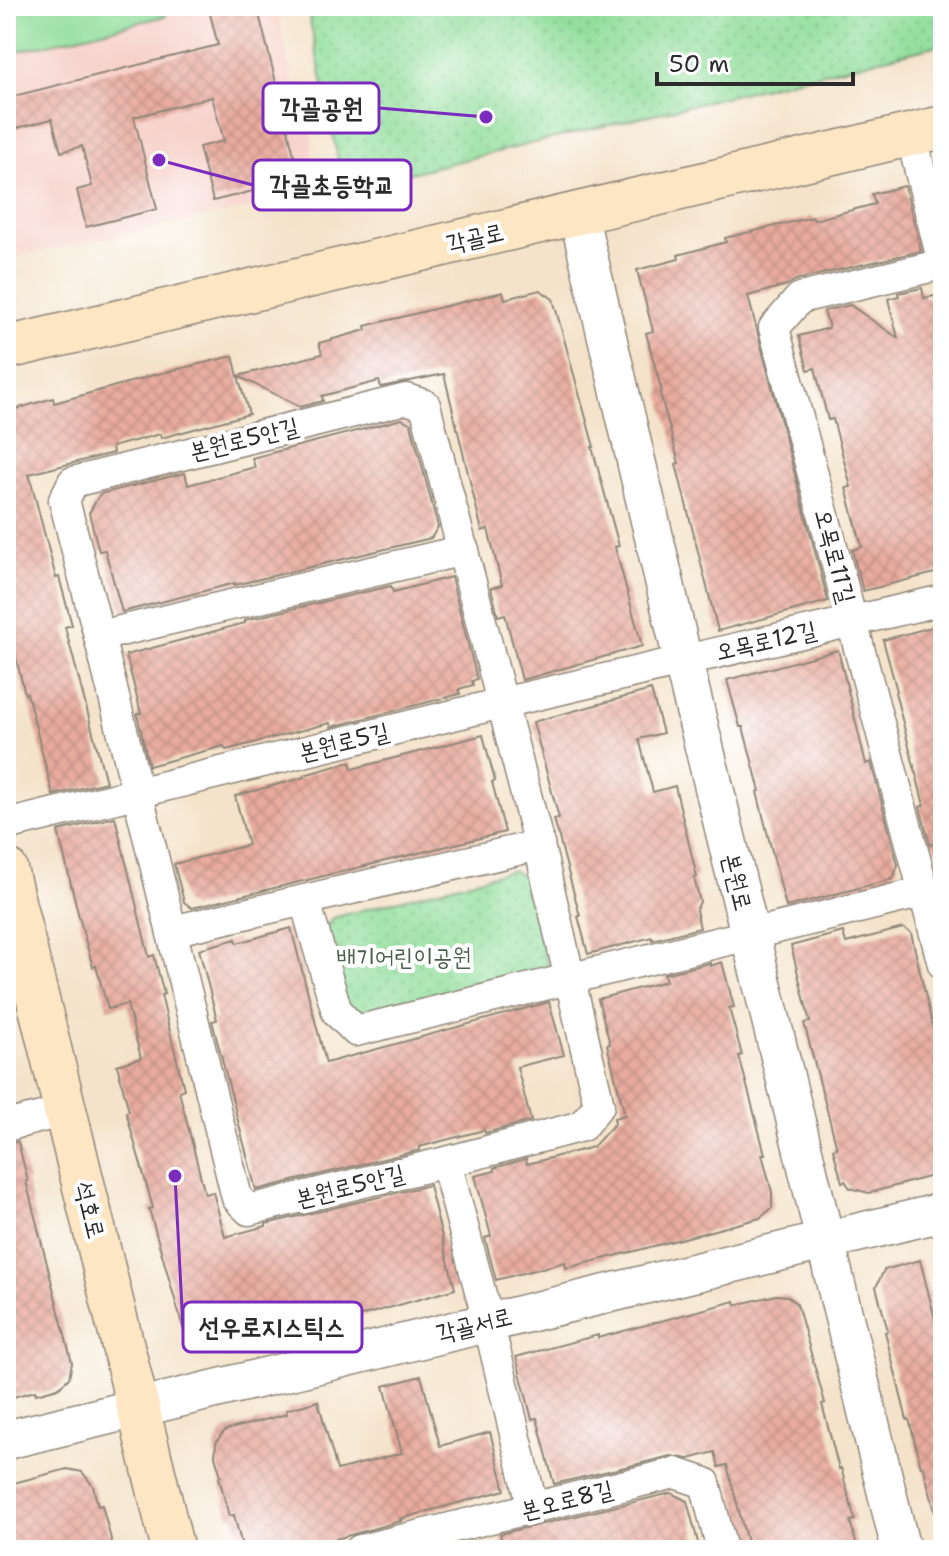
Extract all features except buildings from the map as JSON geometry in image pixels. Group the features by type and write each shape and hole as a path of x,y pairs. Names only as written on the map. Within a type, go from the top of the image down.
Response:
{"main road":[{"name":"각골로","path":"6,348 927,131"},
{"name":"석호로","path":"6,869 173,1550"}],"street":[{"path":"927,131 943,264"},
{"name":"본원로","path":"578,213 683,661 901,1550"},
{"name":"오목로11길","path":"943,264 800,298 774,328 943,964"},
{"name":"본원로5안길","path":"406,399 425,405 464,550 539,845 599,1105 582,1126 249,1210 237,1198 64,500 73,482 406,399"},
{"path":"99,636 464,550"},
{"name":"오목로12길","path":"683,661 943,600"},
{"name":"본원로5길","path":"6,825 683,661"},
{"path":"172,931 539,845"},
{"path":"305,901 337,1012 356,1031 924,892"},
{"path":"6,1126 65,1111"},
{"path":"446,1162 533,1509"},
{"name":"각골서로","path":"6,1440 943,1212"},
{"name":"본오로8길","path":"360,1550 675,1473 705,1483 722,1550"}],"shaded area":[{"path":"6,6 277,6 296,101 312,127 312,194 6,259"}],"green space":[{"path":"6,6 164,6 166,16 6,54"},
{"path":"307,6 943,6 943,44 344,189"},
{"name":"배기어린이공원","path":"512,870 524,877 548,967 541,979 349,1020 325,929 332,918"}],"place":[{"name":"각골공원","path":"486,117"},
{"name":"각골초등학교","path":"159,160"},
{"name":"선우로지스틱스","path":"175,1176"}]}
